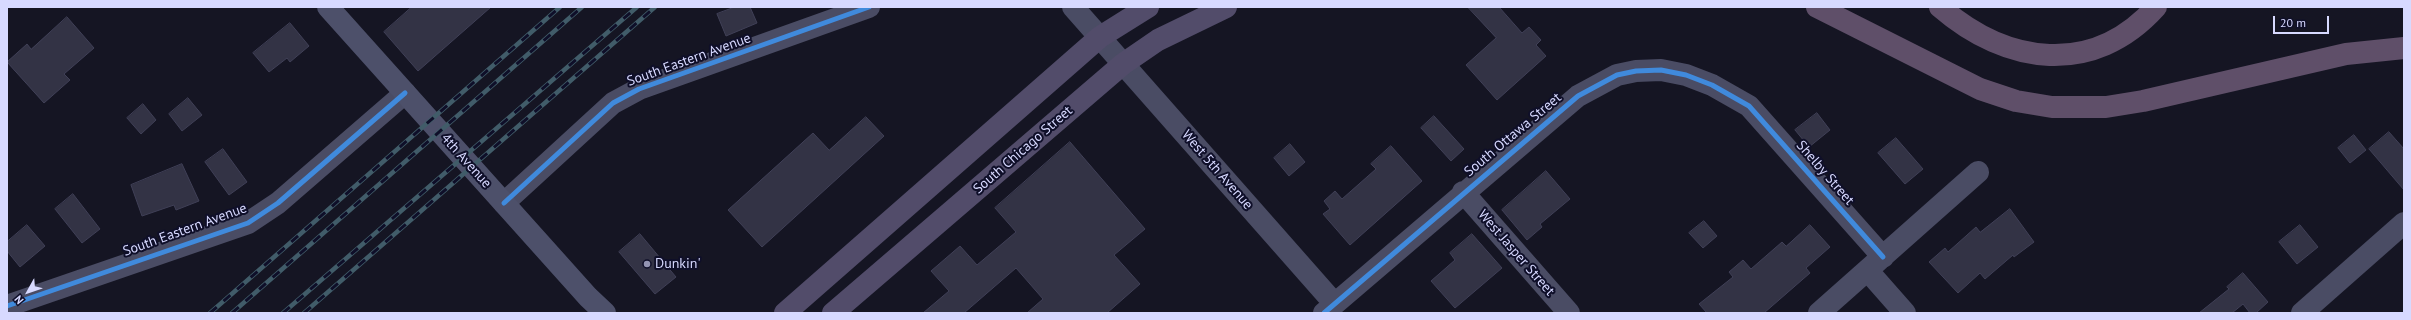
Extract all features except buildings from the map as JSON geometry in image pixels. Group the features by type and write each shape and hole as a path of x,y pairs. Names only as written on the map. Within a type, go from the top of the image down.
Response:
{"highway":[{"path":"1818,7 1980,89 2016,101 2052,108 2106,107 2143,101 2346,54 2404,48"},
{"path":"1940,7 1977,35 1999,45 2042,56 2085,52 2109,44 2129,32 2156,7"}],"main road":[{"path":"785,313 1100,37 1148,7"},
{"name":"South Chicago Street","path":"833,313 1123,64 1158,40 1226,7"}],"street":[{"name":"4th Avenue","path":"328,7 588,298 605,313"},
{"name":"South Eastern Avenue","path":"504,203 613,103 639,90 869,7"},
{"name":"West 5th Avenue","path":"1073,7 1329,308"},
{"name":"South Ottawa Street","path":"1329,308 1463,192 1578,96 1617,75 1636,71 1661,70 1686,75 1712,85 1749,106"},
{"name":"South Eastern Avenue","path":"7,306 248,223 278,203 405,93"},
{"name":"Shelby Street","path":"1749,106 1875,264 1905,313"},
{"path":"1819,313 1978,172"},
{"name":"West Jasper Street","path":"1463,192 1569,313"},
{"path":"2302,313 2404,223"}],"railway":[{"path":"210,313 560,7"},
{"path":"232,313 582,7"},
{"path":"283,313 637,7"},
{"path":"304,313 655,7"}],"cycle path":[{"path":"504,203 613,103 639,89 869,7"},
{"path":"1324,313 1578,96 1617,75 1636,71 1661,70 1686,75 1712,85 1749,106 1883,257"},
{"path":"7,306 248,223 278,203 405,93"}],"place":[{"name":"Dunkin'","path":"647,264"}]}
